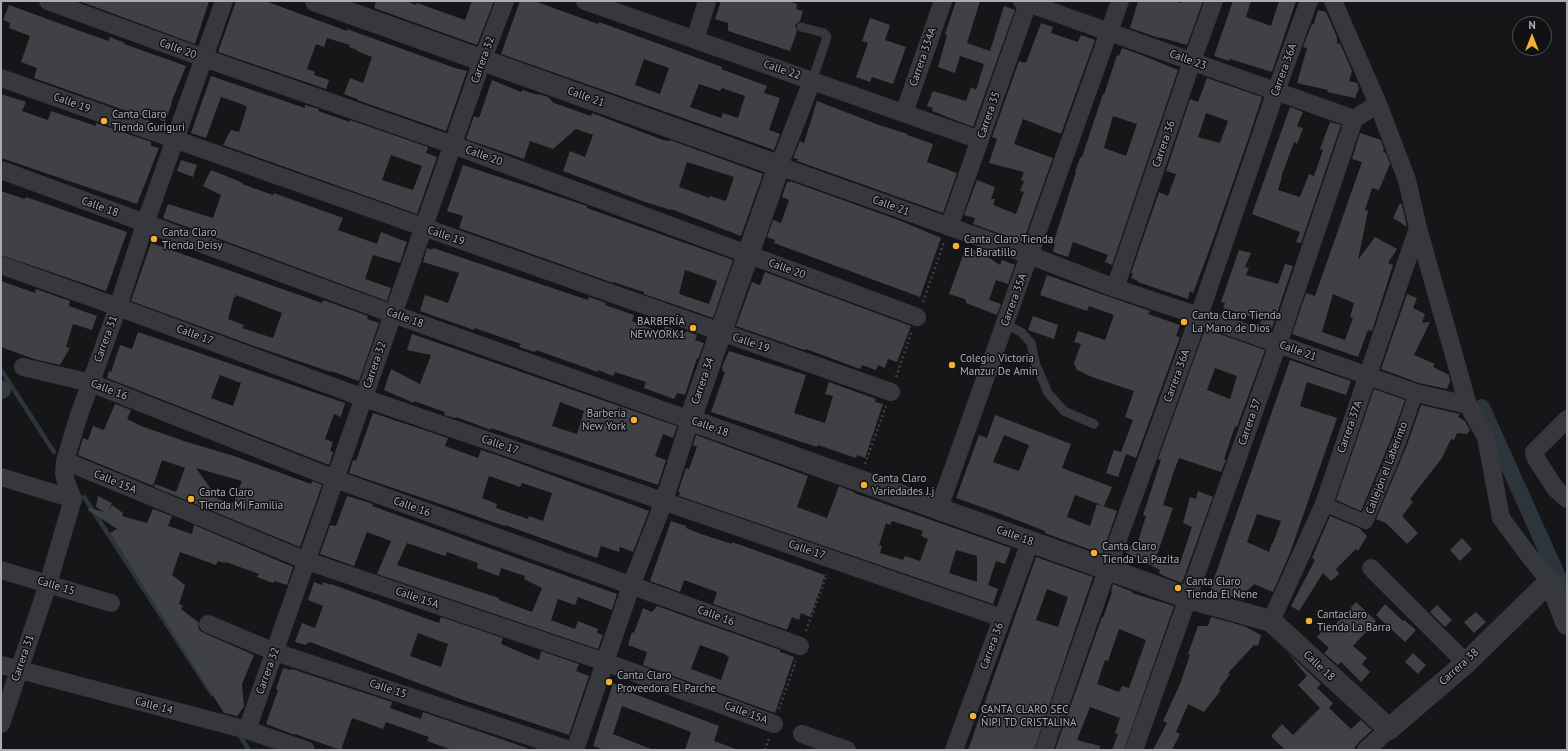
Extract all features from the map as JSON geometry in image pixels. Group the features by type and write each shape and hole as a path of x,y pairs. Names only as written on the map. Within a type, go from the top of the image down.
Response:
{"street":[{"name":"Calle 20","path":"48,1 204,58 453,145 917,317"},
{"name":"Carrera 31","path":"1,724 48,584 73,499 64,473 65,461 145,224 224,1"},
{"name":"Calle 21","path":"316,1 949,227 1115,288 1199,316 1416,393 1468,405"},
{"name":"Carrera 32","path":"243,729 275,652 482,61 505,1"},
{"name":"Calle 22","path":"585,1 980,140"},
{"path":"695,40 707,1"},
{"name":"Carrera 334A","path":"904,113 943,1"},
{"name":"Carrera 35A","path":"939,508 1120,1"},
{"name":"Carrera 36","path":"1115,288 1192,61 1214,1"},
{"name":"Carrera 36A","path":"1044,750 1107,570 1199,316 1276,91 1309,1"},
{"path":"1333,1 1378,104 1407,180 1418,228 1468,405 1486,437 1501,518 1550,581 1567,624"},
{"name":"Calle 23","path":"1025,2 1354,119"},
{"name":"Carrera 35","path":"949,227 980,140 1025,2"},
{"name":"Calle 19","path":"1,78 891,392"},
{"name":"Carrera 34","path":"575,750 632,586 664,501 690,420 778,166 812,81"},
{"path":"1354,119 1378,104"},
{"name":"Carrera 37","path":"1134,750 1278,344 1354,119"},
{"name":"Calle 18","path":"1,170 393,314 939,508 1107,570 1188,598 1271,621 1389,729"},
{"name":"Carrera 37A","path":"1271,621 1324,504 1418,228"},
{"name":"Calle 17","path":"1,265 364,398 1002,618"},
{"name":"Calle 16","path":"23,367 91,383 335,479 800,646"},
{"name":"Callejón el Laberinto","path":"1324,504 1366,522 1399,442 1416,393"},
{"path":"1567,420 1534,452 1535,458 1555,488 1567,499"},
{"name":"Calle 15A","path":"65,461 307,561 605,662 774,724"},
{"path":"1,477 73,499"},
{"name":"Carrera 36","path":"954,750 1030,542"},
{"path":"1371,568 1466,663"},
{"name":"Calle 15","path":"1,570 111,603"},
{"name":"Carrera 38","path":"1366,750 1466,663 1550,581"},
{"name":"Calle 15","path":"208,624 275,652 570,750"},
{"name":"Calle 14","path":"1,665 219,722 243,729 269,743 306,750"},
{"path":"802,734 846,750"}],"lane":[{"path":"802,27 824,33 827,37 812,81"},
{"path":"1005,324 1021,332 1031,343 1036,365 1048,394 1064,411 1094,424"}],"building":[{"path":"79,1 209,1 195,44"},
{"path":"236,1 265,1 347,31 347,29 467,71 446,131 357,100 344,94 350,78 363,83 372,57 349,47 350,45 327,38 324,47 316,44 307,69 315,72 314,75 329,80 326,89 218,52"},
{"path":"376,1 406,1 416,5 417,3 465,20 472,1 494,1 477,45 374,8"},
{"path":"520,1 534,1 598,24 599,22 722,67 721,69 767,86 764,93 780,98 769,130 780,134 774,150 501,54","holes":["644,59 669,68 660,94 635,85","699,84 720,91 722,88 745,96 738,118 723,113 721,118 690,107"]},
{"path":"721,1 788,1 797,4 796,9 803,11 800,21 795,25 797,31 790,51 728,31 728,23 715,19"},
{"path":"956,1 980,1 967,43 990,51 1004,6 1015,10 973,127 932,111 933,108 927,106 933,91 966,101 971,87 976,90 984,64 960,56 955,73 938,67 947,35 945,34"},
{"path":"1138,1 1172,1 1182,3 1182,1 1203,1 1187,45 1159,38 1130,28"},
{"path":"1233,1 1251,1 1246,17 1271,26 1279,1 1296,1 1272,72 1230,59 1229,61 1214,56"},
{"path":"9,5 108,41 110,37 125,43 124,44 186,66 165,122 150,116 149,119 34,78 37,68 21,62 30,36 9,28 10,23 3,20"},
{"path":"1318,10 1326,12 1337,37 1337,44 1340,43 1352,71 1349,81 1357,83 1359,88 1355,98 1327,92 1328,90 1297,83 1307,48 1303,47 1312,24 1314,24"},
{"path":"870,18 890,25 885,40 906,47 893,84 872,77 870,82 856,77 868,43 862,41"},
{"path":"1041,23 1053,27 1051,33 1078,42 1081,35 1095,40 1061,134 1023,119 1014,144 1053,158 1023,242 973,224 975,218 964,215 977,180 995,187 991,199 995,199 993,205 1016,214 1024,192 1020,191 1024,181 1021,180 1024,172 989,163 997,139 992,137 1019,61 1026,63"},
{"path":"1122,48 1178,70 1112,265 1105,262 1108,255 1073,242 1068,257 1053,252 1055,244 1053,244 1075,172 1080,158 1082,157 1117,55 1119,56","holes":["1113,116 1137,124 1126,156 1104,148"]},
{"path":"211,76 305,108 305,105 319,109 318,111 350,122 350,120 428,147 426,153 437,157 417,214 223,145 231,130 239,132 247,107 244,105 221,97 206,138 191,133","holes":["391,155 422,166 413,190 382,180"]},
{"path":"1207,78 1262,97 1209,251 1193,293 1190,291 1188,299 1138,282 1131,278 1133,274 1131,273 1159,192 1168,196 1176,174 1166,171 1190,99 1198,102","holes":["1206,113 1228,121 1220,143 1198,137"]},
{"path":"492,80 521,92 522,90 548,97 554,103 591,116 592,113 663,140 670,140 763,174 741,236 671,209 645,202 563,171 570,151 585,157 593,135 576,129 553,149 530,141 524,159 466,139 474,116 479,118","holes":["687,162 734,177 726,201 710,196 710,198 679,187"]},
{"path":"1,94 26,102 22,111 48,120 51,111 96,126 96,123 151,142 151,146 159,148 137,204 1,158"},
{"path":"817,101 933,144 927,162 957,173 943,213 797,161 798,159 793,158 800,141 804,143"},
{"path":"1290,107 1303,112 1297,126 1303,128 1297,144 1294,142 1281,177 1278,190 1300,197 1309,174 1314,176 1323,150 1320,149 1330,122 1341,125 1301,243 1296,242 1300,232 1252,214"},
{"path":"1360,133 1381,140 1384,150 1383,152 1386,153 1390,164 1379,190 1372,188 1365,210 1368,211 1358,260 1375,237 1397,249 1388,263 1393,265 1372,331 1368,330 1358,357 1292,334 1306,293 1315,296 1362,162 1352,159","holes":["1333,294 1354,303 1350,317 1353,318 1345,340 1322,332"]},
{"path":"181,160 197,165 193,177 177,171"},
{"path":"463,165 587,206 587,208 733,260 713,318 644,294 644,292 613,283 459,228 463,216 447,211","holes":["685,270 717,281 709,304 679,294"]},
{"path":"211,170 243,183 242,184 273,195 274,193 343,218 338,230 377,244 381,232 407,242 400,263 373,255 365,279 391,288 387,301 163,218 168,204 213,218 221,195 203,186"},
{"path":"790,181 901,221 941,238 920,297 774,243 775,240 767,237 773,220 781,223 789,200 782,197 787,182"},
{"path":"1,191 25,199 26,197 127,232 106,291 1,255"},
{"path":"1400,203 1402,205 1407,227 1393,218"},
{"path":"151,243 322,303 323,300 368,316 367,319 379,323 359,381 254,346 131,301","holes":["236,295 282,313 273,338 242,328 244,325 228,319 234,297 236,297"]},
{"path":"966,247 982,253 1000,265 1002,260 1015,265 1008,284 996,280 989,300 1001,304 997,315 966,303 965,299 949,294"},
{"path":"427,248 432,250 433,248 588,300 589,297 606,303 605,305 634,315 632,321 663,333 665,326 697,335 695,340 704,343 698,359 697,358 685,395 677,393 674,399 644,388 646,382 615,372 613,376 598,370 598,372 536,350 535,352 519,347 521,344 474,328 474,330 420,311 425,295 448,303 459,273 423,262"},
{"path":"1239,250 1251,253 1245,267 1249,268 1246,275 1278,284 1285,264 1293,266 1272,328 1260,324 1261,320 1223,308 1225,303 1221,302"},
{"path":"765,272 911,326 897,362 888,359 885,368 878,365 876,370 862,365 860,369 806,349 798,348 736,326 752,282 760,285"},
{"path":"1047,275 1150,311 1148,314 1180,325 1176,336 1180,337 1136,458 1126,454 1118,477 1106,473 1114,450 1121,452 1133,420 1125,417 1134,391 1092,377 1077,370 1074,363 1081,344 1074,342 1078,331 1105,340 1114,315 1089,306 1087,311 1040,295"},
{"path":"1,281 35,293 36,289 70,301 69,306 97,316 92,330 73,324 66,347 70,348 60,365 34,359 1,347"},
{"path":"1407,294 1417,298 1413,308 1425,314 1422,323 1430,322 1414,355 1435,364 1433,367 1449,375 1450,381 1447,389 1419,383 1381,369"},
{"path":"1033,316 1058,325 1054,339 1028,330"},
{"path":"1205,329 1265,350 1237,427 1235,426 1224,459 1226,460 1221,472 1179,458 1173,474 1163,505 1173,508 1157,555 1180,563 1192,527 1183,523 1190,497 1196,499 1198,491 1213,497 1182,583 1164,576 1159,573 1160,570 1125,552 1127,545 1136,548 1146,516 1143,515 1161,460 1158,459","holes":["1215,368 1237,376 1230,399 1207,390"]},
{"path":"138,332 345,403 341,417 334,414 325,439 333,442 330,451 333,452 329,465 107,378 109,371 111,372 120,345 132,349","holes":["220,375 241,383 233,406 211,398"]},
{"path":"412,334 677,426 673,438 663,434 655,456 666,460 658,485 491,428 491,430 456,417 444,415 445,412 414,401 414,403 384,390 391,369 420,384 431,355 407,350","holes":["560,402 584,411 577,434 552,426"]},
{"path":"729,351 806,375 794,413 825,423 833,396 825,394 829,382 876,399 875,402 883,404 865,458 857,455 856,458 818,445 817,447 711,412 725,372 722,371 722,367"},
{"path":"1290,360 1351,381 1346,395 1307,382 1300,406 1337,418 1290,553 1273,592 1254,584 1241,597 1246,601 1210,590","holes":["1257,514 1281,521 1269,552 1247,542"]},
{"path":"1374,389 1405,400 1391,439 1361,511 1336,500"},
{"path":"115,404 131,410 127,419 141,426 234,456 311,484 312,481 322,485 300,547 154,487 155,484 176,492 185,468 162,460 153,486 78,455 83,438 88,440 93,426 104,430","holes":["196,468 242,481 233,503 218,499"]},
{"path":"1421,405 1460,414 1458,417 1465,421 1470,430 1467,434 1457,433 1454,440 1451,439 1442,458 1410,499 1413,502 1402,516 1418,533 1407,544 1386,523 1376,519 1407,445"},
{"path":"373,413 448,438 445,446 478,458 481,450 649,511 633,552 620,547 619,552 601,546 597,558 505,525 349,473 353,460 356,461","holes":["489,476 520,487 522,483 552,493 543,521 529,516 528,519 496,508 497,504 482,498"]},
{"path":"995,415 1071,444 1062,468 1112,487 1104,506 1075,495 1067,517 1090,526 1097,504 1117,511 1102,554 956,498 979,435 987,438","holes":["1004,435 1029,445 1019,471 993,462"]},
{"path":"696,435 808,476 797,507 827,518 839,486 854,493 1011,548 1005,564 996,561 988,585 998,589 993,604 679,496 680,493 678,492 686,468 689,469 697,447 693,445","holes":["892,521 923,531 921,536 928,539 920,561 905,556 903,560 880,553 882,546 879,545 886,523 890,525","956,550 977,556 977,582 949,573"]},
{"path":"98,496 112,503 107,513 112,505 123,513 122,516 147,523 153,509 172,516 168,526 192,534 194,525 293,567 287,585 274,581 273,583 257,577 259,574 226,562 218,561 216,565 180,552 172,575 185,585 179,604 183,606 181,609 198,622 199,630 254,655 242,684 244,707 237,716 224,713 110,533 117,529 88,510 89,508 105,512 96,507"},
{"path":"347,496 373,504 372,506 617,594 612,610 578,597 575,605 558,599 551,620 575,629 578,621 598,629 597,633 603,635 598,649 377,574 391,541 367,532 354,566 320,554 330,525 336,526","holes":["407,543 445,556 447,552 478,563 477,568 499,576 501,568 525,576 524,579 542,588 532,612 499,600 499,598 397,565"]},
{"path":"1330,516 1359,528 1367,536 1358,551 1356,549 1336,569 1339,574 1331,581 1323,573 1299,611 1291,606 1315,560 1312,558"},
{"path":"671,521 686,526 686,528 701,534 732,544 732,542 825,575 810,617 801,613 799,620 792,617 787,630 713,604 717,592 684,580 680,592 650,581"},
{"path":"1462,538 1472,549 1460,561 1450,550"},
{"path":"1036,557 1093,577 1034,750 968,750","holes":["1047,589 1068,597 1058,627 1036,620"]},
{"path":"314,582 322,585 323,582 439,623 441,617 503,638 501,644 539,660 541,651 579,664 576,671 589,676 569,735 463,700 310,642 305,645 295,642 302,623 315,628 323,606 308,600","holes":["418,633 448,644 441,667 410,656"]},
{"path":"1113,584 1133,592 1132,593 1174,606 1124,750 1112,750 1118,734 1115,733 1120,718 1090,707 1077,740 1100,746 1099,750 1055,750 1102,617 1103,618 1112,592","holes":["1119,629 1146,640 1129,688 1122,686 1119,692 1097,684 1105,660 1108,661"]},
{"path":"1356,602 1376,621 1353,646 1367,658 1362,664 1370,672 1361,682 1341,662 1338,665 1324,653 1329,648 1317,637 1329,623 1333,627"},
{"path":"1385,604 1403,621 1404,620 1416,630 1405,642 1376,615"},
{"path":"1437,605 1452,620 1445,627 1430,612"},
{"path":"657,606 780,650 780,652 794,657 775,713 643,665 647,652 628,645 643,608 652,612","holes":["700,645 727,655 726,656 729,657 721,680 691,669"]},
{"path":"1476,612 1486,622 1474,633 1464,622"},
{"path":"1211,617 1244,626 1261,635 1258,646 1254,645 1228,673 1230,674 1219,689 1221,690 1204,712 1188,704 1176,732 1180,734 1172,750 1153,750 1167,723 1163,721 1180,684 1190,655 1188,654 1198,626 1208,626"},
{"path":"1287,652 1321,684 1317,688 1333,703 1329,708 1351,729 1361,720 1372,730 1353,750 1285,750 1271,736 1282,724 1293,735 1320,708 1298,685 1307,676"},
{"path":"1413,653 1426,665 1418,674 1405,662"},
{"path":"283,668 292,669 392,702 390,708 421,719 423,712 527,748 527,750 452,750 427,741 429,737 386,722 383,729 352,718 341,750 295,735 266,724 278,690 276,689"},
{"path":"613,683 628,689 632,693 719,726 714,741 736,749 685,750 691,732 622,706 613,734 651,750 604,750 593,746"}],"waterway":[{"path":"1,370 54,452"},
{"path":"1482,407 1565,592"},
{"path":"84,497 212,694"},
{"path":"238,733 249,750"}],"place":[{"name":"Canta Claro Tienda Guriguri","path":"104,121"},
{"name":"Canta Claro Tienda Deisy","path":"154,239"},
{"name":"Canta Claro Tienda El Baratillo","path":"956,246"},
{"name":"Canta Claro Tienda La Mano de Dios","path":"1184,322"},
{"name":"BARBERÍA NEWYORK1","path":"693,328"},
{"name":"Colegio Victoria Manzur De Amin","path":"952,365"},
{"name":"Barbería New York","path":"634,420"},
{"name":"Canta Claro Variedades J.j","path":"864,485"},
{"name":"Canta Claro Tienda Mi Familia","path":"191,499"},
{"name":"Canta Claro Tienda La Pazita","path":"1094,553"},
{"name":"Canta Claro Tienda El Nene","path":"1178,588"},
{"name":"Cantaclaro Tienda La Barra","path":"1309,621"},
{"name":"Canta Claro Proveedora El Parche","path":"609,682"},
{"name":"CANTA CLARO SEC ÑIPI TD CRISTALINA","path":"973,716"}]}
